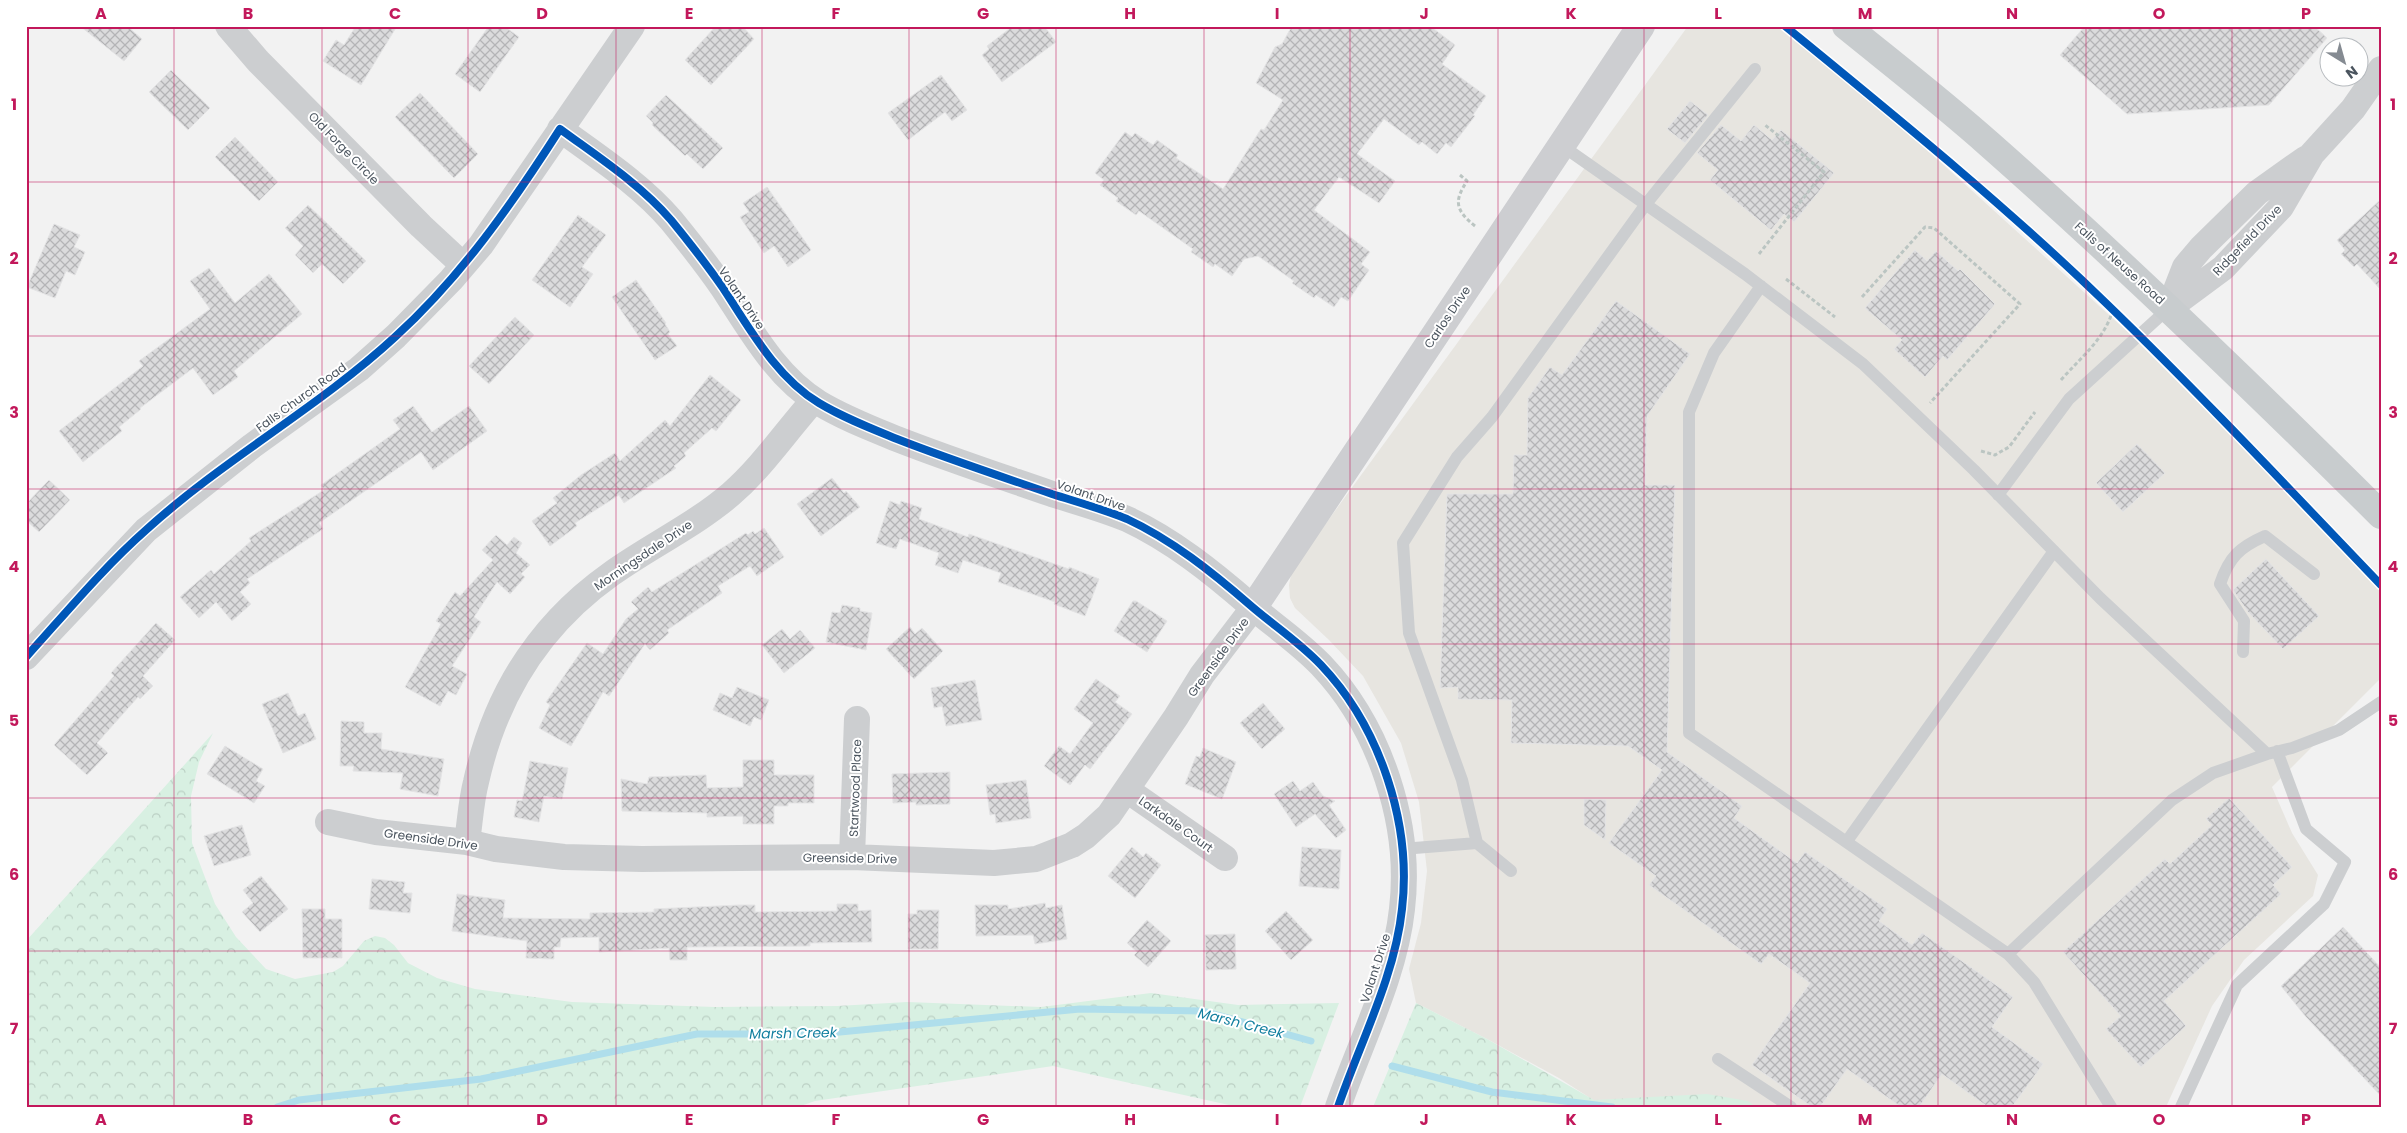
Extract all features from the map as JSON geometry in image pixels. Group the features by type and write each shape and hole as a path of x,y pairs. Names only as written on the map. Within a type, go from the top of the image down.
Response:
{"main road":[{"name":"Falls of Neuse Road","path":"1846,26 1987,142 2169,308 2381,515"}],"street":[{"name":"Old Forge Circle","path":"228,26 258,60 394,199 463,266"},
{"name":"Falls Church Road","path":"26,657 146,530 252,446 359,369 396,336 481,245 632,26"},
{"name":"Carlos Drive","path":"1254,608 1641,26"},
{"name":"Ridgefield Drive","path":"2169,308 2185,267 2201,248 2257,193 2312,154 2353,108 2381,69"},
{"name":"Volant Drive","path":"560,129 616,170 669,218 722,287 753,335 795,384 814,400 844,418 947,459 1127,520 1178,549 1221,579 1286,633 1339,686 1357,712 1382,765 1392,795 1402,849 1404,886 1402,912 1395,950 1338,1107"},
{"name":"Morningsdale Drive","path":"467,842 475,783 501,705 520,667 542,638 566,610 605,579 703,516 731,494 765,460 814,400"},
{"name":"Greenside Drive","path":"328,822 376,832 467,842 496,849 564,857 642,859 852,857 994,863 1036,859 1072,845 1086,836 1109,815 1202,675 1254,608"},
{"name":"Startwood Place","path":"852,857 857,719"},
{"name":"Larkdale Court","path":"1127,790 1225,858"}],"lane":[{"path":"1511,871 1477,843 1462,780 1409,633 1403,543 1457,457 1492,417 1646,204 1755,69"},
{"path":"1561,145 1761,286 1863,364 1998,495 2116,614 2272,752 2306,829 2345,862 2324,904 2237,985 2181,1107"},
{"path":"1761,286 1714,353 1689,412 1689,732 1847,840 2008,954 2034,982 2111,1107"},
{"path":"1998,495 2069,399 2169,308"},
{"path":"2243,652 2244,621 2220,584 2226,565 2248,544 2265,536 2314,574"},
{"path":"1847,840 2054,551"},
{"path":"2008,954 2172,800 2213,773 2272,752 2292,748 2339,730 2381,702"},
{"path":"1402,849 1477,843"},
{"path":"1718,1058 1791,1107"}],"path":[{"path":"1759,254 1824,172 1766,125"},
{"path":"1460,175 1468,181 1458,195 1457,201 1466,219 1475,226"},
{"path":"1862,297 1925,228 1929,227 1934,228 2020,304 1930,403"},
{"path":"1786,279 1838,320"},
{"path":"2111,308 2138,335"},
{"path":"2060,381 2091,350 2109,325 2111,308"},
{"path":"1923,396 1936,409"},
{"path":"1978,450 1995,455 2009,446 2036,410"}],"shaded area":[{"path":"1688,26 1777,26 1842,78 1937,159 2129,333 2235,438 2381,592 2381,678 2272,787 2292,833 2318,875 2313,896 2244,960 2212,1006 2166,1107 1604,1107 1559,1078 1416,1003 1409,969 1421,923 1427,871 1419,802 1401,743 1363,676 1295,608 1290,598 1289,585 1292,570"}],"green space":[{"path":"213,733 199,762 191,796 192,843 215,904 236,937 266,969 295,979 333,972 343,966 364,941 375,936 385,938 394,945 408,963 437,978 475,989 572,1002 715,1007 837,1006 907,1002 1041,1007 1151,993 1238,1005 1339,1003 1300,1107 1238,1107 1053,1066 815,1101 798,1107 26,1107 26,941"},
{"path":"1416,1003 1487,1039 1594,1100 1707,1094 1748,1101 1756,1107 1373,1107"}],"building":[{"path":"80,26 127,26 142,39 124,61"},
{"path":"356,26 397,26 361,85 323,61 336,40 344,45"},
{"path":"489,26 504,26 519,37 480,92 455,74"},
{"path":"716,26 742,26 754,39 711,85 685,60"},
{"path":"1013,26 1044,26 1056,42 1002,82 982,55 989,49 987,46"},
{"path":"1292,26 1430,26 1455,45 1442,64 1486,96 1473,115 1475,116 1451,147 1446,143 1437,154 1422,142 1419,145 1384,119 1357,154 1395,181 1379,203 1339,177 1314,210 1370,252 1361,264 1369,270 1348,301 1341,297 1334,307 1316,295 1314,298 1292,283 1294,281 1258,256 1244,259 1232,276 1215,264 1213,267 1191,252 1193,249 1139,211 1136,215 1116,201 1118,198 1100,185 1104,180 1095,173 1125,132 1132,137 1135,133 1153,145 1157,140 1178,155 1176,158 1223,189 1261,129 1264,130 1283,100 1256,83 1275,47 1282,44"},
{"path":"2085,26 2314,26 2327,38 2320,38 2320,46 2269,105 2127,114 2060,55"},
{"path":"171,70 210,108 188,130 149,92"},
{"path":"941,75 967,110 952,121 945,112 908,140 888,113"},
{"path":"420,93 478,154 454,178 395,117"},
{"path":"666,95 723,148 703,169 687,154 685,156 652,125 653,123 646,116"},
{"path":"1690,101 1708,115 1685,143 1667,129"},
{"path":"1721,125 1741,141 1754,125 1772,140 1781,130 1834,173 1794,222 1784,214 1771,230 1710,180 1718,170 1697,153"},
{"path":"235,137 278,182 259,201 215,157"},
{"path":"767,187 811,250 788,267 774,246 764,253 740,217 749,212 743,203"},
{"path":"2381,199 2381,290 2357,264 2354,267 2341,254 2345,250 2337,240"},
{"path":"308,205 366,261 343,284 322,264 313,273 295,255 303,246 285,228"},
{"path":"578,215 606,235 582,267 593,274 570,307 532,280"},
{"path":"54,224 80,235 74,247 85,252 75,275 66,271 55,298 27,287"},
{"path":"1915,250 1927,261 1936,251 1958,271 1960,269 1995,304 1947,360 1943,356 1925,377 1894,349 1902,340 1865,308"},
{"path":"209,268 235,303 269,274 302,314 234,371 238,377 213,395 193,368 140,408 119,427 122,431 83,462 59,431 143,366 139,361 210,309 190,281"},
{"path":"636,280 666,323 670,332 668,334 677,346 655,360 612,297"},
{"path":"1616,301 1690,354 1647,416 1645,485 1675,485 1667,752 1742,806 1734,818 1797,863 1805,852 1887,909 1879,921 1912,945 1922,933 2013,997 1992,1027 2043,1064 2012,1107 1988,1107 1942,1074 1919,1107 1901,1107 1847,1069 1820,1107 1812,1107 1752,1065 1810,983 1769,954 1761,964 1649,885 1656,876 1609,843 1662,770 1628,746 1511,743 1512,700 1458,699 1458,687 1440,688 1447,494 1513,494 1514,455 1527,455 1528,398 1550,367 1562,375"},
{"path":"515,317 534,335 489,384 469,366"},
{"path":"710,375 741,400 716,431 712,428 684,453 686,456 674,466 676,468 624,503 619,495 575,523 577,526 550,546 532,521 557,503 553,498 581,475 615,453 620,461 665,420 670,426"},
{"path":"413,406 432,432 469,406 487,431 433,470 421,452 319,523 323,529 247,579 250,583 240,592 251,604 232,621 216,602 199,618 180,597 211,570 214,574 251,541 249,538 324,490 321,485 400,429 393,420"},
{"path":"2137,444 2165,473 2123,512 2096,483"},
{"path":"832,478 844,493 846,491 860,507 821,536 797,504"},
{"path":"49,480 70,500 39,532 26,520 26,504"},
{"path":"890,501 900,505 901,501 922,508 919,519 968,537 969,534 1069,569 1069,567 1099,579 1085,616 1054,604 1055,602 998,582 1001,573 963,560 958,573 935,565 939,553 900,539 896,549 876,543"},
{"path":"764,528 784,557 757,576 750,566 718,586 722,593 667,630 669,633 650,650 645,644 609,696 603,692 571,746 539,728 550,705 546,702 587,643 603,654 626,619 638,609 631,602 648,587 652,592 746,533 748,535 753,531 755,534"},
{"path":"496,535 507,545 514,537 522,543 516,553 530,565 521,574 525,577 510,594 497,582 474,617 481,622 452,666 467,674 456,695 448,691 440,706 405,687 441,624 436,621 455,592 460,596 493,560 482,550"},
{"path":"2266,559 2319,616 2283,649 2248,612 2233,590"},
{"path":"1133,601 1136,601 1167,621 1147,652 1114,631"},
{"path":"842,605 860,608 860,611 872,613 866,650 826,642 832,612 840,613"},
{"path":"156,623 175,640 143,676 153,686 140,699 138,697 97,743 108,753 87,775 54,745 114,676 111,673"},
{"path":"910,627 915,634 922,628 943,651 914,679 886,649"},
{"path":"782,629 790,639 800,630 815,648 784,673 762,645"},
{"path":"1096,679 1120,696 1115,702 1132,714 1090,769 1085,765 1070,785 1044,766 1059,746 1070,754 1093,723 1074,709"},
{"path":"975,680 982,720 946,726 942,706 934,708 931,688"},
{"path":"737,687 769,700 761,720 754,717 750,726 713,710 720,693 732,698"},
{"path":"288,693 298,716 305,713 316,739 283,753 262,704"},
{"path":"1263,703 1285,729 1262,749 1240,723"},
{"path":"341,721 364,722 364,733 382,733 381,749 444,759 438,796 400,789 403,773 353,771 354,766 340,766"},
{"path":"225,746 263,769 256,781 265,786 254,803 207,774"},
{"path":"1203,748 1236,762 1222,799 1185,784 1196,756 1200,757"},
{"path":"743,760 774,760 774,775 814,775 814,803 788,803 788,806 774,806 774,824 743,824 743,816 707,817 707,813 622,811 621,779 647,784 649,777 706,775 707,788 743,787"},
{"path":"530,761 568,768 562,799 544,796 539,822 514,817 517,800 522,801"},
{"path":"950,772 950,804 916,805 916,802 893,803 892,774"},
{"path":"1026,780 1031,818 996,823 995,814 990,815 986,785"},
{"path":"1293,781 1300,791 1313,782 1323,796 1335,801 1329,805 1346,830 1336,838 1315,814 1296,827 1274,794"},
{"path":"2229,798 2292,867 2273,885 2281,894 2164,1001 2186,1026 2141,1067 2106,1029 2121,1016 2063,952 2165,859 2170,864 2212,825 2206,819"},
{"path":"1584,799 1606,800 1605,840 1584,825"},
{"path":"242,825 251,855 214,866 204,836"},
{"path":"1132,847 1143,857 1146,853 1161,865 1135,898 1108,876"},
{"path":"1302,847 1341,850 1339,889 1299,886"},
{"path":"261,876 288,909 260,932 242,912 253,903 243,890"},
{"path":"372,879 405,882 403,893 412,893 410,913 369,909"},
{"path":"457,894 505,900 503,918 590,919 590,913 654,912 654,909 740,905 755,905 755,912 837,911 837,904 858,904 858,911 871,910 872,942 810,943 810,946 687,947 687,960 670,960 669,948 599,952 599,937 561,938 560,947 554,947 554,959 526,958 527,941 452,931"},
{"path":"1045,903 1046,908 1062,905 1067,939 1035,944 1033,935 976,936 975,905 1008,905 1008,909"},
{"path":"302,909 325,909 325,919 342,919 342,958 303,958"},
{"path":"917,910 939,910 938,949 908,949 908,914 917,914"},
{"path":"1286,911 1313,940 1291,960 1265,931"},
{"path":"1147,920 1171,941 1148,967 1134,955 1137,952 1127,943"},
{"path":"2343,927 2381,968 2381,1096 2306,1017 2281,986"},
{"path":"1235,934 1236,969 1206,970 1205,935"}],"waterway":[{"name":"Marsh Creek","path":"277,1107 299,1100 481,1079 697,1034 819,1034 1080,1009 1203,1011 1311,1041"},
{"name":"Marsh Creek","path":"1392,1066 1492,1092 1612,1107"}],"cycle path":[{"path":"1785,26 1950,162 2069,268 2178,374 2381,585"},
{"path":"26,657 99,576 146,530 207,480 335,387 395,337 419,314 464,265 484,239 560,129 618,172 659,207 678,228 711,271 754,336 777,366 790,380 819,403 857,422 935,454 1109,512 1144,527 1191,558 1304,649 1321,665 1342,690 1360,717 1375,747 1387,778 1402,844 1404,877 1402,909 1392,959 1376,1009 1338,1107"}]}
